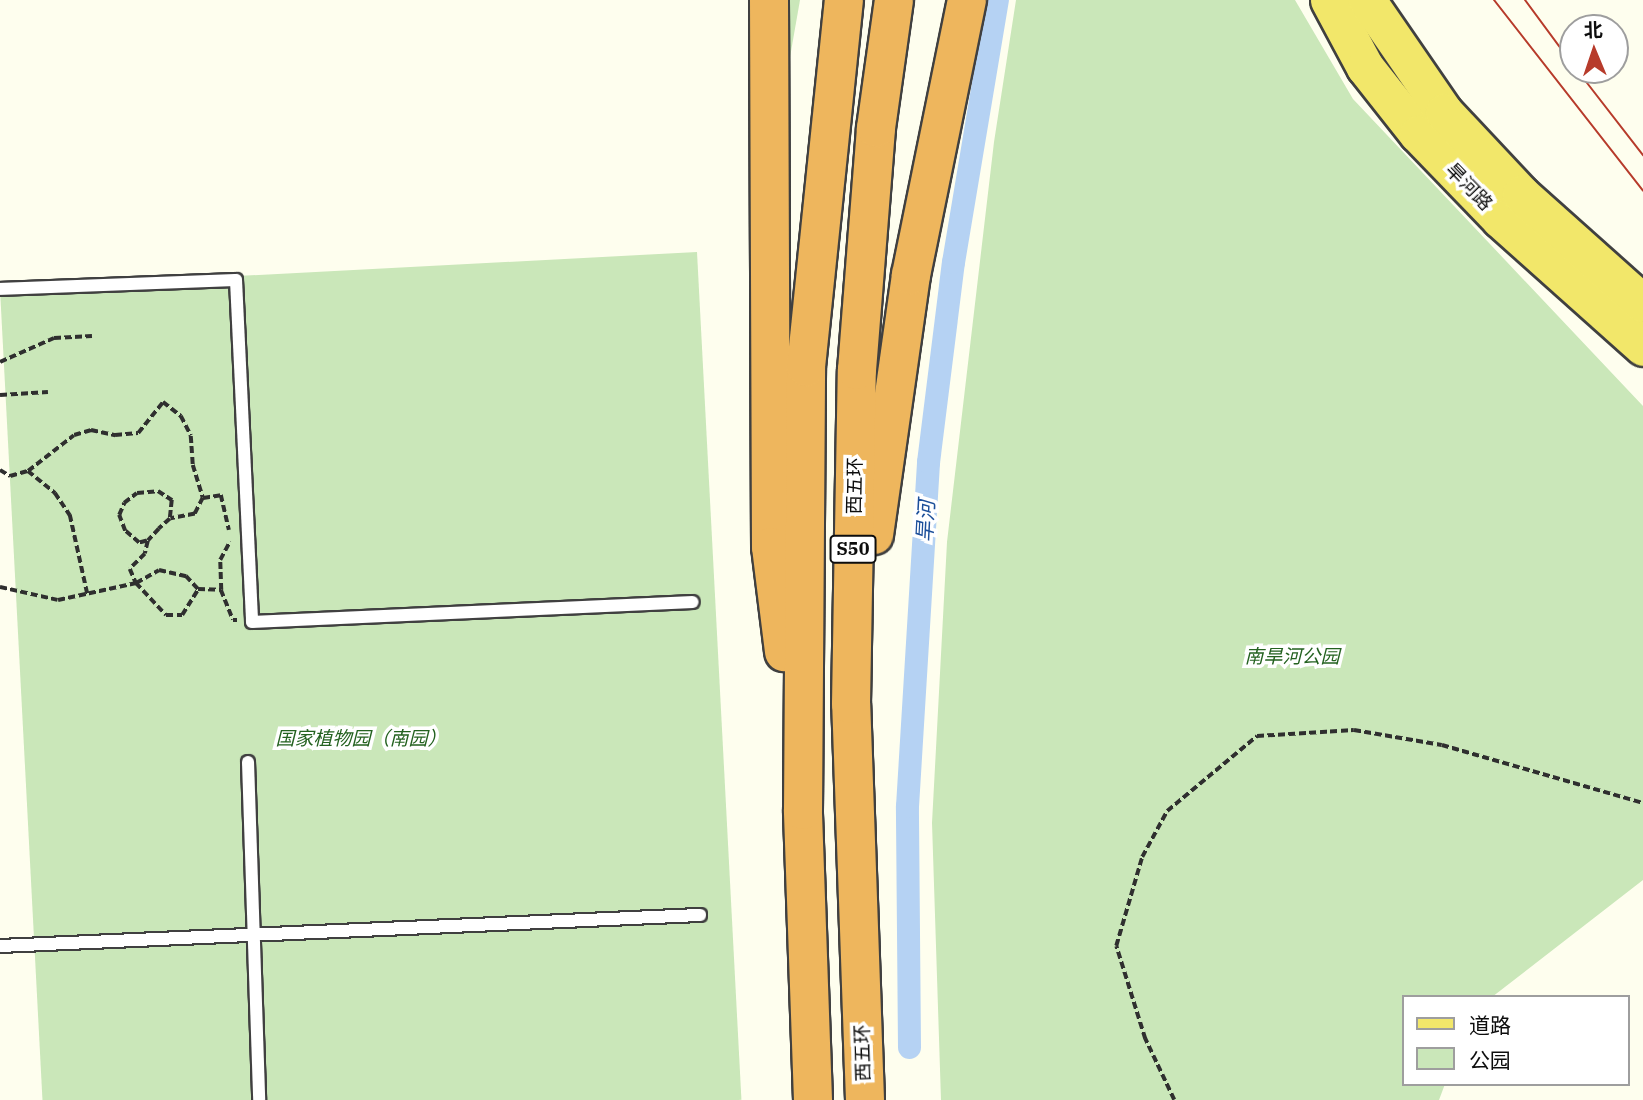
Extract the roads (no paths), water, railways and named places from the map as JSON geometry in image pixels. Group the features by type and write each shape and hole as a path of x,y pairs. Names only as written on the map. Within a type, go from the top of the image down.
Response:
{"highway":[{"path":"769,0 771,547 803,810"},
{"name":"S50","path":"813,1100 803,810 806,367 844,0"},
{"name":"西五环","path":"865,1100 850,704 857,370 876,128 894,0"},
{"path":"850,704 911,275 967,0"}],"main road":[{"name":"旱河路","path":"1329,0 1365,67 1418,134 1500,219 1643,346"},
{"name":"旱河路","path":"1367,0 1444,112 1521,194 1643,303"}],"lane":[{"path":"0,289 236,280 252,622 693,602"},
{"path":"248,762 256,934 259,1100"},
{"path":"0,946 700,915"}],"waterway":[{"name":"旱河","path":"909,1047 907,806 928,462 953,262 997,0"}],"tram line":[{"path":"1494,0 1643,191"},
{"path":"1525,0 1559,46"},
{"path":"1588,84 1643,155"}],"park label":[{"name":"南旱河公园","path":"1292,657"},
{"name":"国家植物园（南园）","path":"361,739"}]}
